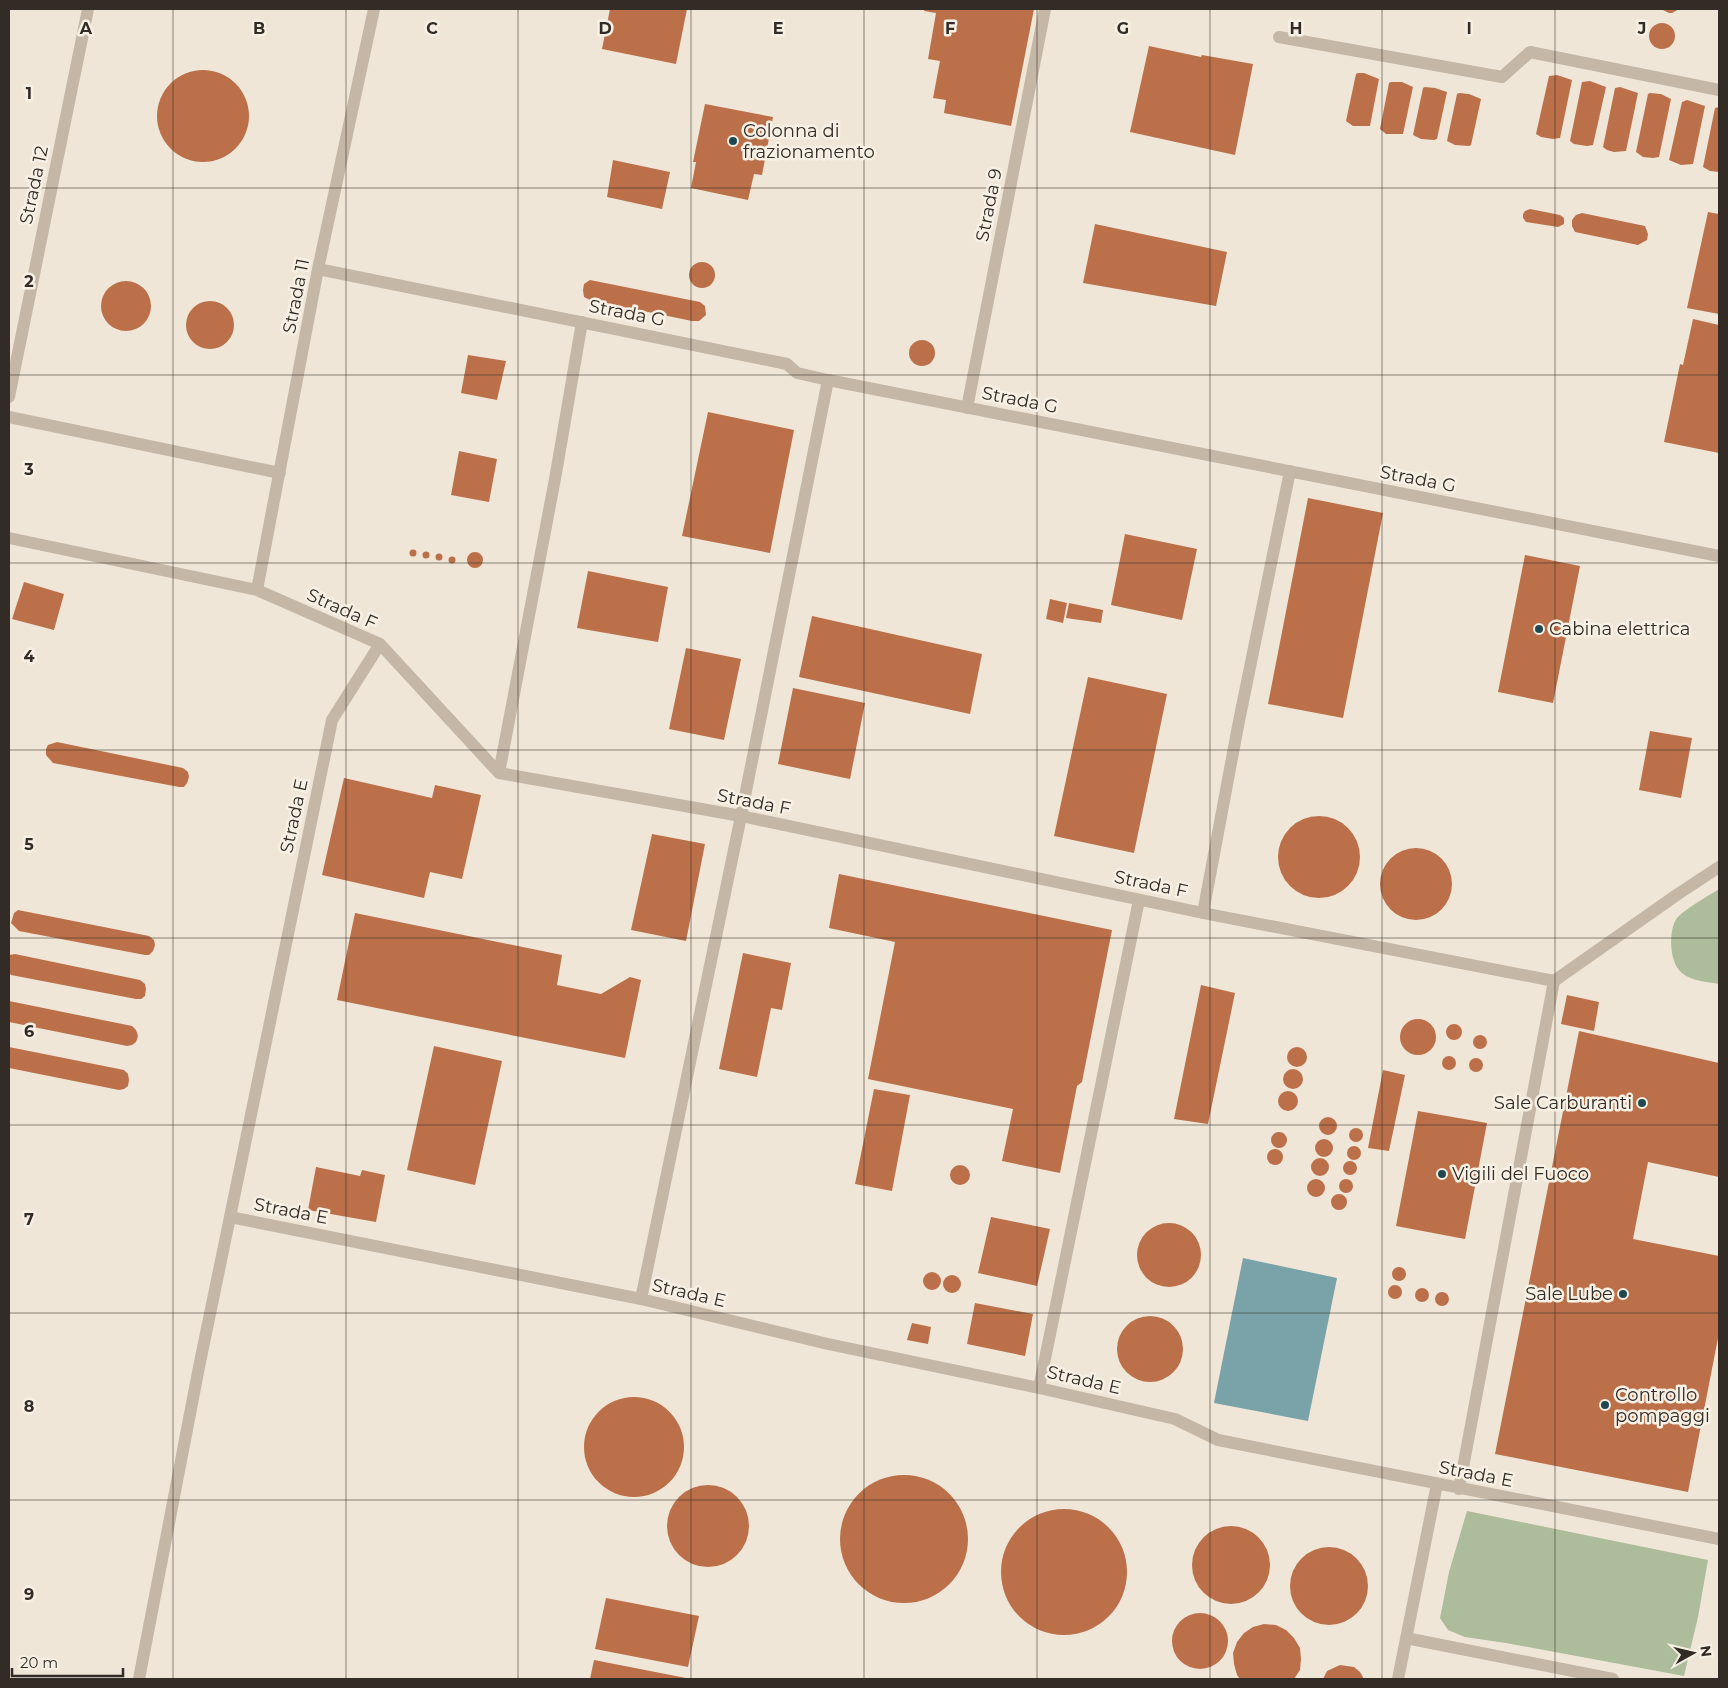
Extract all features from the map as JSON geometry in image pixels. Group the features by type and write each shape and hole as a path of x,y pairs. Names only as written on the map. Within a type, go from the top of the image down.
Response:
{"lane":[{"name":"Strada 12","path":"9,397 88,9"},
{"name":"Strada 11","path":"258,590 318,269 374,9"},
{"name":"Strada 9","path":"967,408 1045,9"},
{"path":"1279,37 1502,77 1530,52 1719,90"},
{"name":"Strada G","path":"318,269 787,364 797,373 828,380 1719,556"},
{"path":"499,773 555,479 582,322"},
{"path":"641,1300 741,816 828,380"},
{"path":"9,417 280,473"},
{"path":"1203,913 1238,726 1290,471"},
{"name":"Strada F","path":"9,538 258,590 380,644 499,773 741,816 1203,913 1554,981"},
{"name":"Strada E","path":"380,644 332,720 230,1217 641,1300 828,1344 1039,1388 1175,1419 1218,1440 1719,1539"},
{"path":"1459,1489 1554,981 1719,867"},
{"path":"1039,1388 1139,900"},
{"path":"139,1679 230,1217"},
{"path":"1398,1679 1437,1484"},
{"path":"1406,1638 1613,1679"}],"green space":[{"path":"1719,889 1719,984 1705,982 1682,973 1674,962 1671,938 1677,918"},
{"path":"1467,1511 1708,1560 1698,1617 1684,1676 1465,1637 1448,1630 1440,1618 1449,1572"}],"water":[{"path":"1243,1258 1337,1278 1308,1421 1214,1403"}],"building":[{"path":"610,9 687,9 676,64 602,49"},
{"path":"925,9 1034,9 1011,126 944,113 946,100 933,98 940,61 928,59 936,13 924,11"},
{"path":"1661,9 1679,9 1669,13"},
{"path":"1662,23 1671,27 1675,36 1671,45 1662,49 1653,45 1649,36 1653,27"},
{"path":"1149,46 1201,57 1202,55 1253,64 1235,155 1130,132"},
{"path":"203,70 220,74 235,84 245,99 249,116 245,133 235,148 220,158 203,162 186,158 171,148 161,133 157,116 161,99 171,84 186,74"},
{"path":"1364,73 1379,79 1370,126 1353,126 1346,121 1356,74"},
{"path":"1557,75 1572,80 1560,138 1553,139 1536,134 1549,76"},
{"path":"1590,81 1606,87 1593,145 1587,146 1574,144 1570,141 1582,82"},
{"path":"1402,82 1413,87 1403,134 1386,134 1380,129 1389,83"},
{"path":"1620,87 1638,93 1626,151 1614,152 1603,147 1615,88"},
{"path":"1423,88 1447,92 1437,139 1434,140 1421,139 1413,135"},
{"path":"1457,94 1469,94 1481,99 1471,145 1469,146 1455,145 1447,141"},
{"path":"1648,94 1661,94 1671,99 1659,157 1653,158 1643,157 1636,152"},
{"path":"1687,100 1705,106 1693,164 1681,165 1669,160 1682,102"},
{"path":"705,104 773,117 762,175 754,174 748,200 691,188 696,162 693,162"},
{"path":"1719,107 1719,172 1710,171 1703,167 1715,108"},
{"path":"613,160 670,172 662,209 607,197"},
{"path":"1530,209 1560,215 1564,218 1564,224 1558,227 1526,222 1523,214"},
{"path":"1708,212 1719,214 1719,314 1687,308"},
{"path":"1582,213 1645,226 1648,234 1647,240 1638,245 1575,232 1572,220 1576,215"},
{"path":"1095,224 1227,252 1216,306 1083,283"},
{"path":"702,262 711,266 715,275 711,284 702,288 693,284 689,275 693,266"},
{"path":"590,280 700,302 705,306 706,315 699,321 692,321 590,300 584,297 583,290 584,284"},
{"path":"126,281 135,283 146,292 151,306 149,315 140,326 126,331 117,329 106,320 101,306 103,297 112,286"},
{"path":"205,301 215,301 224,305 230,311 233,316 233,334 224,345 215,349 205,349 196,345 190,339 186,330 186,320 190,311 196,305"},
{"path":"1693,319 1719,325 1719,453 1664,442 1680,364 1683,365"},
{"path":"922,340 931,344 935,353 931,362 922,366 913,362 909,353 913,344"},
{"path":"468,355 506,361 497,400 461,393"},
{"path":"708,412 794,430 770,553 682,536"},
{"path":"459,451 497,459 489,502 451,495"},
{"path":"1308,498 1383,513 1343,718 1268,704"},
{"path":"1125,534 1197,549 1182,620 1111,605"},
{"path":"413,550 416,553 413,556 410,553"},
{"path":"426,552 429,555 426,558 423,555"},
{"path":"472,552 478,552 483,557 481,566 472,568 467,563 467,557"},
{"path":"439,554 442,557 439,560 436,557"},
{"name":"Cabina elettrica","path":"1525,555 1580,566 1553,703 1498,692"},
{"path":"452,557 455,560 452,563 449,560"},
{"path":"588,571 668,587 658,642 577,628"},
{"path":"24,582 64,594 54,630 12,619"},
{"path":"1050,599 1067,603 1063,623 1046,619"},
{"path":"1069,603 1103,610 1101,623 1066,618"},
{"path":"812,616 982,654 970,714 799,677"},
{"path":"686,648 741,659 724,740 669,729"},
{"path":"1088,677 1167,694 1134,853 1054,836"},
{"path":"793,688 865,703 850,779 778,764"},
{"path":"1650,731 1692,738 1681,798 1639,790"},
{"path":"57,742 183,768 188,772 189,777 184,787 179,787 53,763 46,755 46,749 48,745"},
{"path":"344,778 432,798 435,785 481,795 462,879 430,872 424,898 322,875"},
{"path":"1319,816 1335,819 1348,828 1357,841 1360,857 1357,873 1348,886 1335,895 1319,898 1303,895 1290,886 1281,873 1278,857 1281,841 1290,828 1303,819"},
{"path":"652,834 705,844 686,941 631,930"},
{"path":"1416,848 1436,854 1446,864 1452,884 1446,904 1436,914 1416,920 1396,914 1386,904 1380,884 1386,864 1396,854"},
{"path":"839,874 1112,930 1082,1082 1077,1086 1060,1173 1002,1161 1013,1109 868,1079 895,942 829,928"},
{"path":"18,910 149,936 154,940 155,945 149,955 145,955 19,931 11,923 14,913"},
{"path":"355,913 562,955 557,985 601,994 630,977 641,980 625,1058 337,1000"},
{"path":"743,953 791,963 782,1010 771,1008 757,1077 719,1069"},
{"path":"15,954 140,980 145,984 145,996 141,999 136,999 11,975 9,973 9,955"},
{"path":"1201,985 1235,993 1208,1124 1174,1119"},
{"path":"1567,995 1599,1002 1594,1031 1561,1024"},
{"path":"9,1001 132,1026 138,1036 136,1042 127,1046 9,1022"},
{"path":"1418,1019 1425,1020 1431,1024 1435,1030 1435,1044 1431,1050 1425,1054 1418,1055 1411,1054 1405,1050 1401,1044 1400,1037 1401,1030 1405,1024 1411,1020"},
{"path":"1454,1024 1462,1032 1454,1040 1446,1032"},
{"path":"1579,1031 1719,1063 1719,1177 1648,1162 1633,1239 1719,1256 1719,1333 1688,1492 1495,1454"},
{"path":"1477,1035 1483,1035 1487,1042 1483,1049 1477,1049 1473,1045 1473,1039"},
{"path":"434,1046 502,1061 475,1185 407,1170"},
{"path":"9,1047 124,1070 128,1074 128,1086 119,1090 9,1068"},
{"path":"1293,1047 1301,1047 1307,1053 1307,1061 1301,1067 1293,1067 1287,1061 1287,1053"},
{"path":"1446,1056 1452,1056 1456,1063 1452,1070 1446,1070 1442,1066 1442,1060"},
{"path":"1473,1058 1479,1058 1483,1065 1479,1072 1473,1072 1469,1068 1469,1062"},
{"path":"1289,1069 1297,1069 1303,1075 1303,1083 1297,1089 1289,1089 1283,1083 1283,1075"},
{"path":"1383,1070 1405,1075 1389,1151 1368,1148"},
{"path":"874,1089 910,1095 892,1191 855,1184"},
{"path":"1284,1091 1292,1091 1298,1097 1298,1105 1292,1111 1284,1111 1278,1105 1278,1097"},
{"name":"Vigili del Fuoco","path":"1418,1111 1487,1123 1465,1239 1396,1226"},
{"path":"1328,1117 1334,1120 1337,1126 1334,1132 1328,1135 1322,1132 1319,1126 1322,1120"},
{"path":"1353,1128 1359,1128 1363,1135 1359,1142 1353,1142 1349,1138 1349,1132"},
{"path":"1279,1132 1285,1134 1287,1140 1285,1146 1279,1148 1273,1146 1271,1140 1273,1134"},
{"path":"1324,1139 1330,1142 1333,1148 1330,1154 1324,1157 1318,1154 1315,1148 1318,1142"},
{"path":"1351,1146 1357,1146 1361,1153 1357,1160 1351,1160 1347,1156 1347,1150"},
{"path":"1275,1149 1281,1151 1283,1157 1281,1163 1275,1165 1269,1163 1267,1157 1269,1151"},
{"path":"1320,1158 1326,1161 1329,1167 1326,1173 1320,1176 1314,1173 1311,1167 1314,1161"},
{"path":"1347,1161 1353,1161 1357,1168 1353,1175 1347,1175 1343,1171 1343,1165"},
{"path":"960,1165 967,1168 970,1175 967,1182 960,1185 953,1182 950,1175 953,1168"},
{"path":"316,1167 360,1176 362,1170 385,1175 376,1222 308,1210"},
{"path":"1316,1179 1322,1182 1325,1188 1322,1194 1316,1197 1310,1194 1307,1188 1310,1182"},
{"path":"1343,1179 1349,1179 1353,1186 1349,1193 1343,1193 1339,1189 1339,1183"},
{"path":"1339,1194 1347,1202 1339,1210 1331,1202"},
{"path":"991,1217 1050,1229 1037,1286 978,1273"},
{"path":"1163,1223 1175,1223 1192,1232 1199,1243 1201,1255 1199,1267 1192,1278 1175,1287 1163,1287 1151,1282 1142,1273 1137,1261 1137,1249 1142,1237 1151,1228"},
{"path":"1396,1267 1402,1267 1406,1274 1402,1281 1396,1281 1392,1277 1392,1271"},
{"path":"928,1272 936,1272 941,1277 939,1288 928,1290 923,1285 923,1277"},
{"path":"948,1275 956,1275 961,1280 959,1291 948,1293 943,1288 943,1280"},
{"path":"1392,1285 1398,1285 1402,1292 1398,1299 1392,1299 1388,1295 1388,1289"},
{"path":"1419,1288 1425,1288 1429,1295 1425,1302 1419,1302 1415,1298 1415,1292"},
{"path":"1439,1292 1445,1292 1449,1299 1445,1306 1439,1306 1435,1302 1435,1296"},
{"path":"975,1303 1033,1314 1025,1356 967,1344"},
{"path":"1150,1316 1163,1318 1178,1331 1181,1336 1183,1349 1181,1362 1168,1377 1163,1380 1150,1382 1137,1380 1122,1367 1119,1362 1117,1349 1119,1336 1132,1321 1137,1318"},
{"path":"912,1323 931,1327 928,1344 907,1340"},
{"path":"634,1397 644,1398 662,1405 676,1419 683,1437 683,1457 676,1475 662,1489 644,1496 634,1497 624,1496 606,1489 592,1475 585,1457 584,1447 585,1437 592,1419 606,1405 624,1398"},
{"path":"904,1475 929,1480 949,1494 963,1514 968,1539 963,1564 949,1584 929,1598 904,1603 879,1598 859,1584 845,1564 840,1539 845,1514 859,1494 879,1480"},
{"path":"708,1485 724,1488 737,1497 746,1510 749,1526 746,1542 737,1555 724,1564 708,1567 692,1564 679,1555 670,1542 667,1526 670,1510 679,1497 692,1488"},
{"path":"1064,1509 1088,1513 1109,1527 1123,1548 1127,1572 1123,1596 1109,1617 1088,1631 1064,1635 1040,1631 1019,1617 1005,1596 1001,1572 1005,1548 1019,1527 1040,1513"},
{"path":"1223,1526 1239,1526 1253,1532 1264,1543 1270,1557 1270,1573 1264,1587 1253,1598 1239,1604 1223,1604 1209,1598 1198,1587 1192,1573 1192,1557 1198,1543 1209,1532"},
{"path":"1329,1547 1344,1550 1357,1558 1365,1571 1368,1586 1365,1601 1357,1614 1344,1622 1329,1625 1314,1622 1301,1614 1293,1601 1290,1586 1293,1571 1301,1558 1314,1550"},
{"path":"606,1598 699,1616 688,1667 595,1649"},
{"path":"1200,1613 1215,1618 1223,1626 1228,1641 1223,1656 1215,1664 1200,1669 1185,1664 1177,1656 1172,1641 1177,1626 1185,1618"},
{"path":"1264,1624 1276,1625 1286,1630 1300,1648 1300,1670 1294,1679 1240,1679 1237,1675 1233,1653 1237,1642 1244,1633 1253,1627"},
{"path":"594,1660 686,1678 686,1679 590,1679"},
{"path":"1340,1665 1354,1667 1364,1679 1323,1679 1327,1671"}],"place":[{"name":"Colonna di frazionamento","path":"733,141"},
{"name":"Cabina elettrica","path":"1539,629"},
{"name":"Sale Carburanti","path":"1642,1103"},
{"name":"Vigili del Fuoco","path":"1442,1174"},
{"name":"Sale Lube","path":"1623,1294"},
{"name":"Controllo pompaggi","path":"1605,1405"}]}
